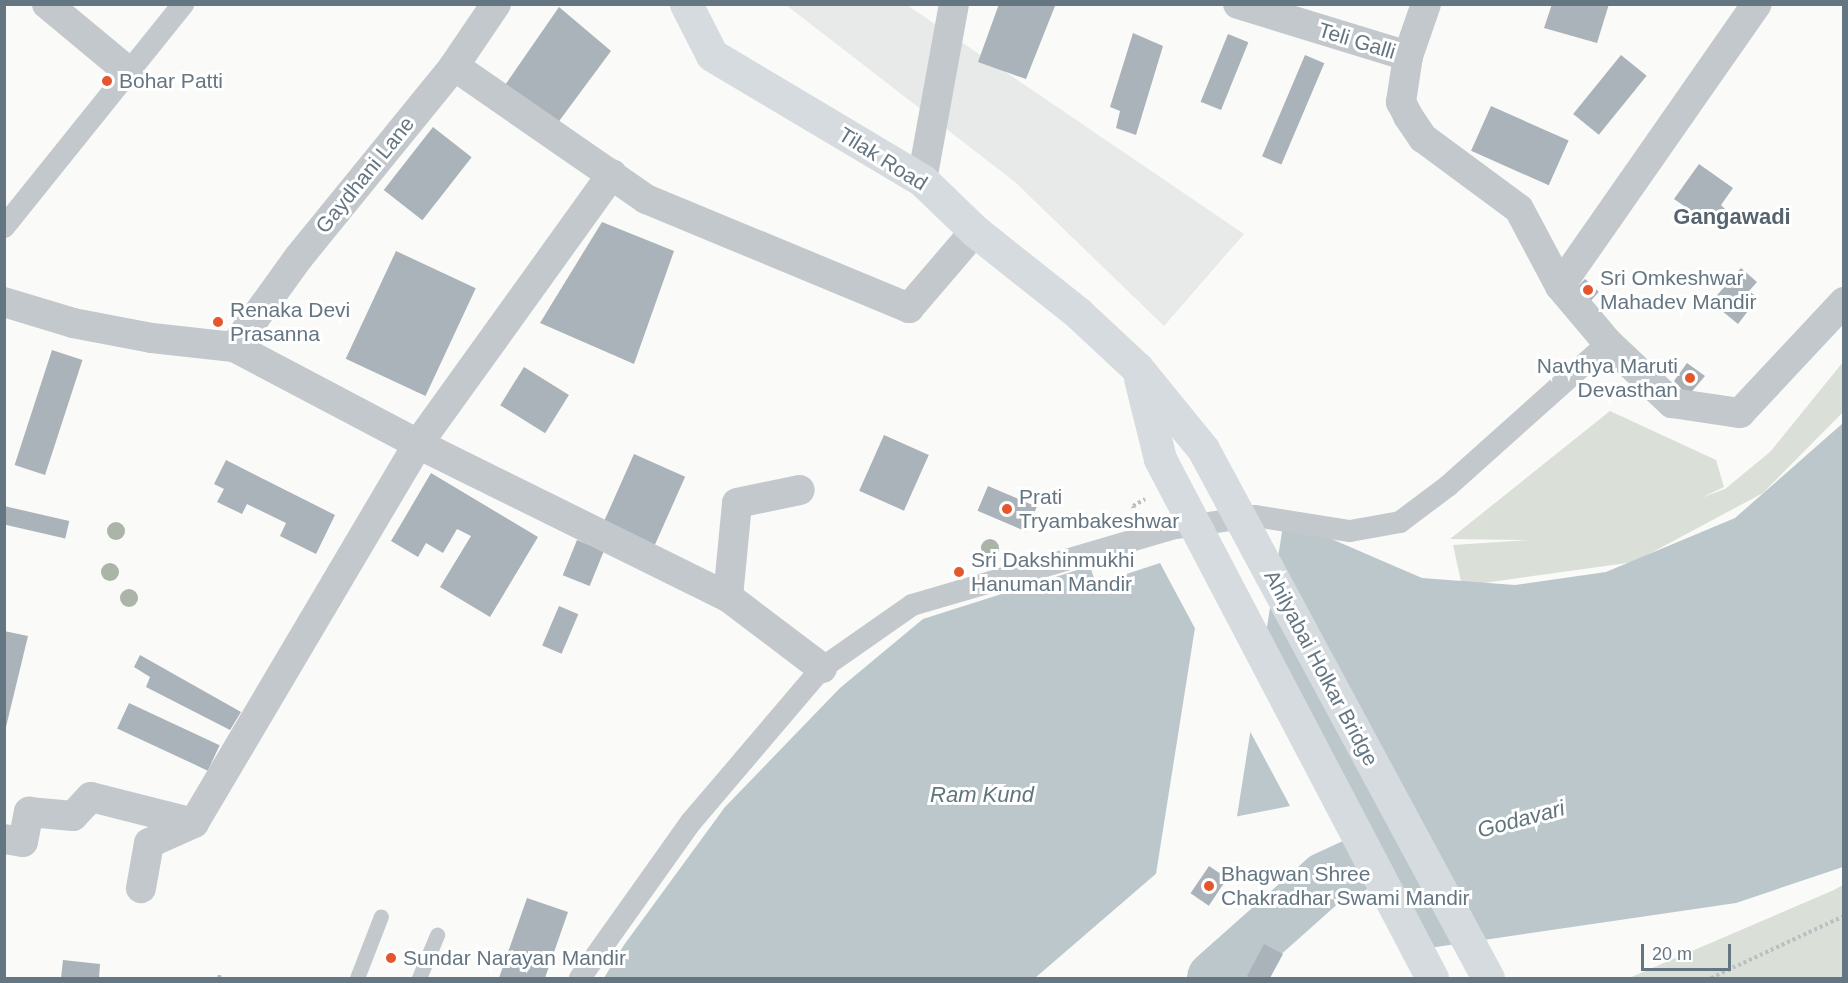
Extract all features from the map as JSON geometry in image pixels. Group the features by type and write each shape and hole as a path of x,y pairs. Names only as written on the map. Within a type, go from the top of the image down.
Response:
{"main road":[{"name":"Tilak Road","path":"686,4 712,55 922,180 975,231 1078,313 1137,368"},
{"name":"Ahilyabai Holkar Bridge","path":"1137,368 1203,449 1488,978"},
{"path":"1137,368 1160,459 1432,978"}],"street":[{"path":"46,4 129,72"},
{"path":"4,227 183,4"},
{"name":"Gaydhani Lane","path":"234,347 298,257 454,66 496,4"},
{"path":"922,180 954,4"},
{"name":"Teli Galli","path":"1238,4 1408,56"},
{"path":"1426,4 1408,56 1401,102 1408,116 1423,138 1519,209 1560,286 1608,343 1672,403 1740,413 1844,302"},
{"path":"1560,286 1756,4"},
{"path":"454,66 646,199 909,308 975,231"},
{"path":"141,888 150,843 194,823 418,444 612,174"},
{"path":"4,302 73,323 152,338 234,347 418,444 728,597 822,668"},
{"path":"580,978 690,822 822,668 912,605 1176,528 1255,516 1350,531 1400,522 1448,486 1608,343"},
{"path":"728,597 737,503 800,490"},
{"path":"4,839 23,842 29,812 73,816 91,797 194,823"}],"lane":[{"path":"357,978 381,916"},
{"path":"419,978 437,935"}],"path":[{"path":"1132,506 1148,498"},
{"path":"1711,978 1844,916"}],"shaded area":[{"path":"786,5 907,5 1244,234 1164,326 1015,182"},
{"path":"1843,362 1843,412 1763,493 1634,562 1462,586 1453,545 1530,540 1450,539 1610,411 1716,460 1724,487 1701,498 1725,489 1770,452"},
{"path":"1843,885 1843,978 1629,978 1834,890"}],"water":[{"path":"1843,423 1843,867 1736,903 1409,951 1172,510 1320,534 1422,578 1515,585 1606,572 1735,518"},
{"name":"Ram Kund","path":"1160,563 1290,806 1229,818 1187,847 1035,978 604,978 624,945 725,807 840,688 923,619 1090,566 1096,584"}],"pier":[{"path":"1213,514 1283,525 1211,978 1140,978"}],"building":[{"path":"999,4 1055,6 1026,79 978,62"},
{"path":"1552,4 1609,4 1597,43 1544,28"},
{"path":"559,7 611,51 551,132 503,88"},
{"path":"1133,33 1163,46 1136,135 1116,128 1120,111 1110,107"},
{"path":"1228,34 1248,42 1221,110 1201,102"},
{"path":"1305,55 1324,63 1281,164 1262,156"},
{"path":"1621,55 1647,76 1599,135 1573,114"},
{"path":"1491,106 1569,141 1549,185 1471,151"},
{"path":"433,127 472,157 422,220 384,190"},
{"path":"1699,164 1733,188 1721,205 1728,212 1716,228 1674,199"},
{"path":"602,222 674,251 634,364 540,323"},
{"path":"396,251 476,288 425,396 346,359"},
{"path":"1741,268 1757,282 1749,291 1758,298 1738,324 1711,302"},
{"name":"Sri Omkeshwar Mahadev Mandir","path":"1585,279 1599,292 1591,301 1577,288"},
{"path":"52,350 82,360 45,475 15,465"},
{"name":"Navthya Maruti Devasthan","path":"1687,363 1705,376 1688,396 1674,381"},
{"path":"524,367 569,395 545,433 500,405"},
{"path":"884,435 929,455 904,511 859,491"},
{"path":"634,454 685,477 652,551 601,528"},
{"path":"226,460 335,515 316,554 280,536 286,523 247,504 242,514 217,502 224,489 214,484"},
{"path":"431,473 538,537 490,617 440,587 471,536 457,529 443,553 426,543 418,557 391,541"},
{"name":"Prati Tryambakeshwar","path":"988,486 1037,507 1026,532 977,511"},
{"path":"4,506 69,521 65,539 4,524"},
{"path":"577,540 604,551 590,586 563,575"},
{"path":"559,606 578,614 562,654 542,646"},
{"path":"4,631 28,636 5,731 4,731"},
{"path":"140,655 241,712 230,730 146,687 150,677 134,667"},
{"path":"129,703 220,745 208,771 117,728"},
{"name":"Bhagwan Shree Chakradhar Swami Mandir","path":"1209,866 1227,878 1209,906 1191,893"},
{"path":"527,898 568,912 545,978 499,978"},
{"path":"1264,944 1283,954 1270,978 1247,976"},
{"path":"63,960 100,964 99,978 61,978"}],"waterway":[{"name":"Godavari","path":"1214,978 1325,879 1362,862 1426,845"}],"place":[{"name":"Bohar Patti","path":"107,81"},
{"name":"Sri Omkeshwar Mahadev Mandir","path":"1588,290"},
{"name":"Renaka Devi Prasanna","path":"218,322"},
{"name":"Navthya Maruti Devasthan","path":"1690,378"},
{"name":"Prati Tryambakeshwar","path":"1007,509"},
{"name":"Sri Dakshinmukhi Hanuman Mandir","path":"959,572"},
{"name":"Bhagwan Shree Chakradhar Swami Mandir","path":"1209,886"},
{"name":"Sundar Narayan Mandir","path":"391,958"}],"district":[{"name":"Gangawadi","path":"1732,217"}]}
